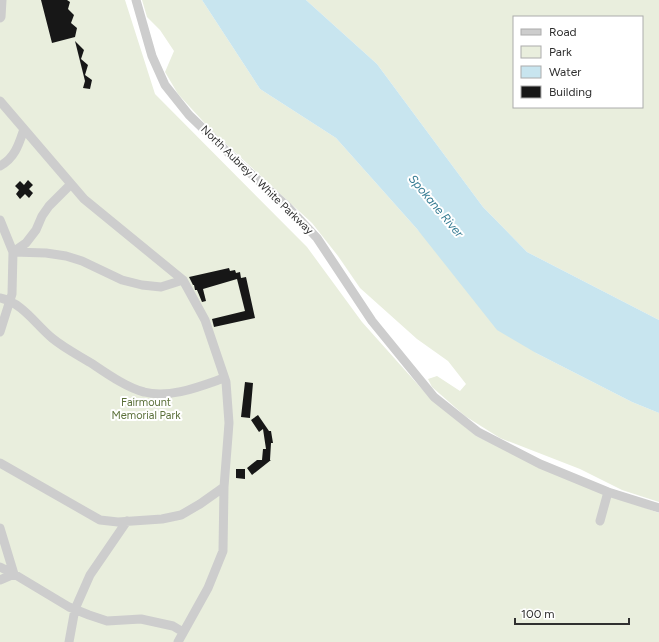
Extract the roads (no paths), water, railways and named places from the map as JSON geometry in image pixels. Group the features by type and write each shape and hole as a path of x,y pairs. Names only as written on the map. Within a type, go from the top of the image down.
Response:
{"street":[{"path":"0,18 2,0"},
{"name":"North Aubrey L White Parkway","path":"136,0 152,56 165,85 189,115 241,165 287,206 317,238 372,321 434,397 478,432 540,464 608,492 659,508"},
{"path":"0,101 84,199 183,280 205,320 224,378 229,423 224,487 223,550 208,588 178,642"},
{"path":"0,166 8,162 16,150 24,129"},
{"path":"13,252 26,243 36,230 42,216 49,206 71,184"},
{"path":"0,220 13,252 12,294 0,332"},
{"path":"13,252 46,253 66,256 82,261 122,280 142,285 161,287 183,280"},
{"path":"0,298 10,300 25,311 52,338 97,368 145,393 177,393 198,388 224,378"},
{"path":"0,463 100,520 118,522 162,519 180,515 200,504 224,487"},
{"path":"600,522 608,492"},
{"path":"69,642 75,609 90,575 127,521"},
{"path":"0,528 14,574"},
{"path":"0,568 14,574 75,609 108,621 142,618 173,626 183,632"},
{"path":"0,580 14,574"}],"water":[{"name":"Spokane River","path":"202,0 306,0 377,64 483,207 527,252 659,320 659,413 632,402 536,353 497,330 417,229 336,138 260,89"}],"park label":[{"name":"Fairmount Memorial Park","path":"146,408"}]}
